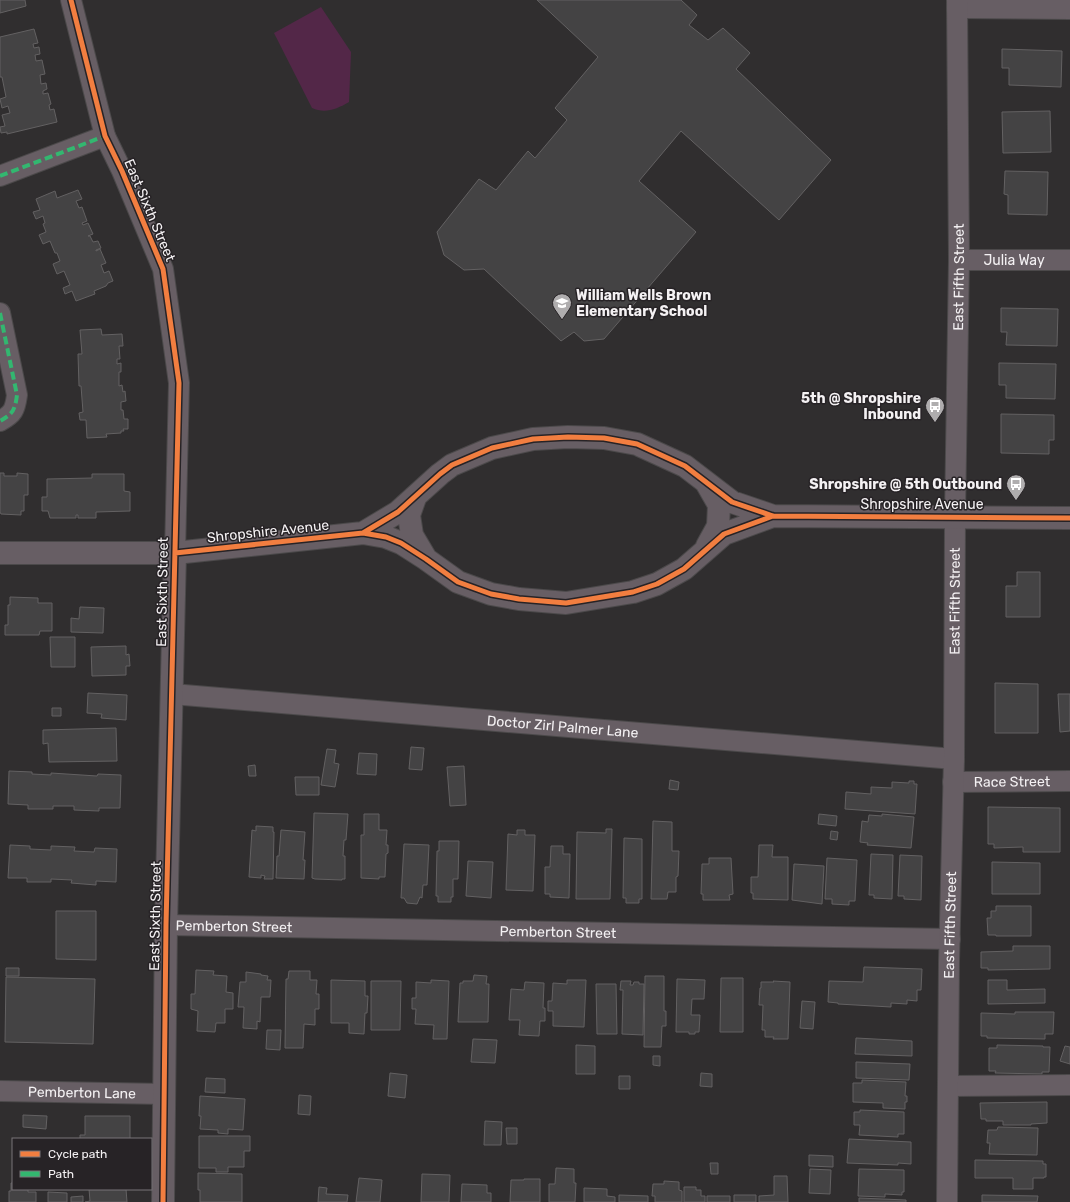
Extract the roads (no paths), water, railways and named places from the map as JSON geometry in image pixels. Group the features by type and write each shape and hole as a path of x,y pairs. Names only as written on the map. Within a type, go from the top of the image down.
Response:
{"street":[{"name":"East Sixth Street","path":"71,0 105,136 122,171 163,269 179,383 166,925 163,1202"},
{"path":"957,4 1070,9"},
{"name":"East Fifth Street","path":"946,1202 954,759 955,516 959,260 957,4"},
{"path":"0,176 105,136"},
{"name":"Julia Way","path":"959,260 1070,260"},
{"path":"0,313 17,395 16,407 9,416 0,421"},
{"name":"Shropshire Avenue","path":"363,533 398,512 452,465 492,448 533,439 568,437 604,438 637,444 685,466 732,502 773,516 955,516 1070,518"},
{"name":"Shropshire Avenue","path":"705,551 718,526 719,505 706,483"},
{"name":"Shropshire Avenue","path":"415,498 409,515 412,535 426,559"},
{"name":"Shropshire Avenue","path":"0,552 175,553 363,533 386,537 396,541 412,549 458,582 491,594 518,600 566,602 633,592 657,584 684,569 724,534 773,516"},
{"name":"Doctor Zirl Palmer Lane","path":"172,694 954,759"},
{"name":"Race Street","path":"953,782 1070,782"},
{"name":"Pemberton Street","path":"166,925 950,939"},
{"path":"948,1086 1070,1085"},
{"name":"Pemberton Lane","path":"0,1090 164,1094"}],"place":[{"name":"William Wells Brown Elementary School","path":"562,320"},
{"name":"5th @ Shropshire Inbound","path":"935,423"},
{"name":"Shropshire @ 5th Outbound","path":"1016,501"}]}
